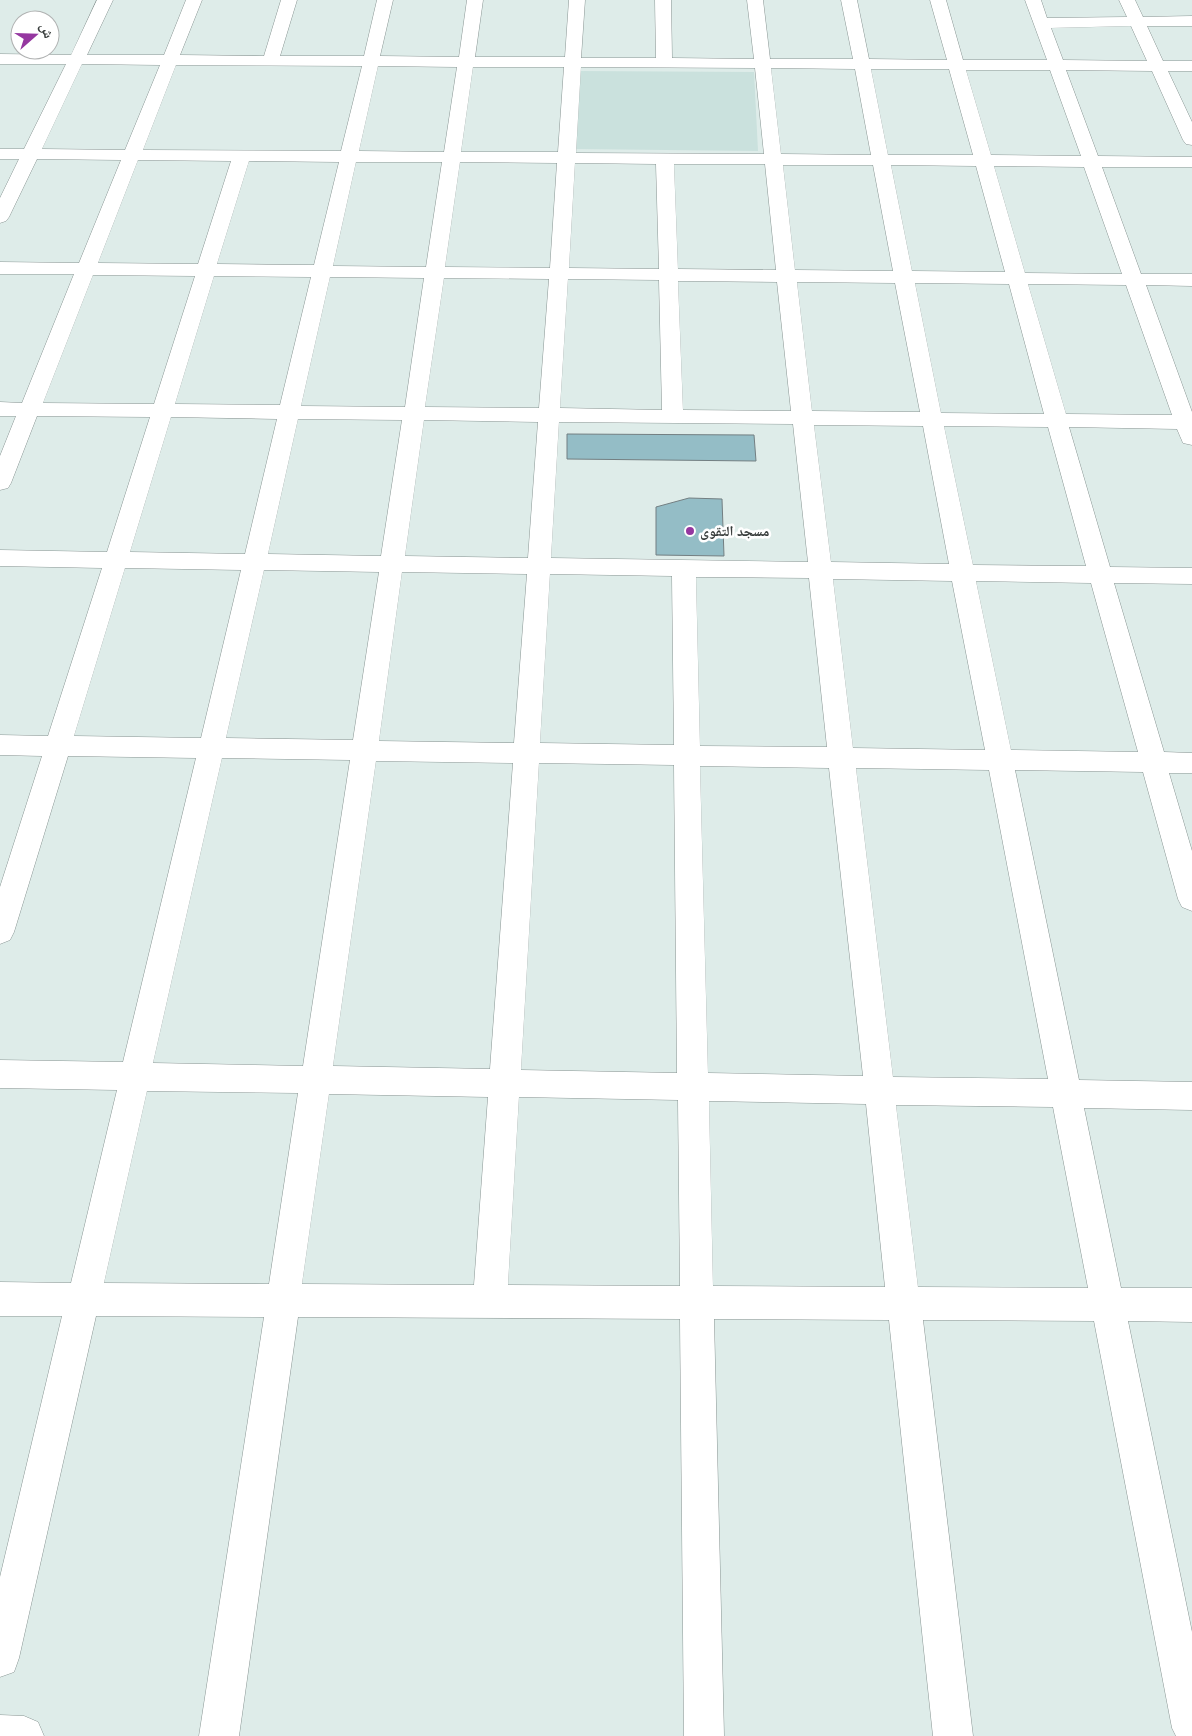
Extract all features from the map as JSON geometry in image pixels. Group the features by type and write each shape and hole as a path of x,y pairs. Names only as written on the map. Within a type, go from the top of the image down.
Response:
{"street":[{"path":"0,217 105,0"},
{"path":"0,482 194,0"},
{"path":"271,60 289,0"},
{"path":"0,1658 385,0"},
{"path":"219,1736 475,0"},
{"path":"490,1302 578,0"},
{"path":"663,0 664,62"},
{"path":"755,0 953,1736"},
{"path":"849,0 1192,1728"},
{"path":"938,0 1192,899"},
{"path":"0,409 1057,421 1190,428 1134,280 1033,0"},
{"path":"1127,0 1192,140"},
{"path":"1041,23 1137,20 1192,21"},
{"path":"0,59 956,63 1192,66"},
{"path":"0,154 1192,162"},
{"path":"0,932 242,155"},
{"path":"665,159 673,417"},
{"path":"0,268 1192,280"},
{"path":"0,558 1192,576"},
{"path":"684,568 704,1736"},
{"path":"0,745 1192,763"},
{"path":"0,1074 1192,1096"},
{"path":"0,1300 1192,1305"},
{"path":"0,1735 24,1736"}],"shaded area":[{"path":"576,71 754,72 758,151 573,149"}],"building":[{"path":"567,434 754,435 756,461 567,459"},
{"name":"مسجد التقوى","path":"689,498 722,499 724,556 656,555 656,507"}],"place":[{"name":"مسجد التقوى","path":"690,531"}]}
